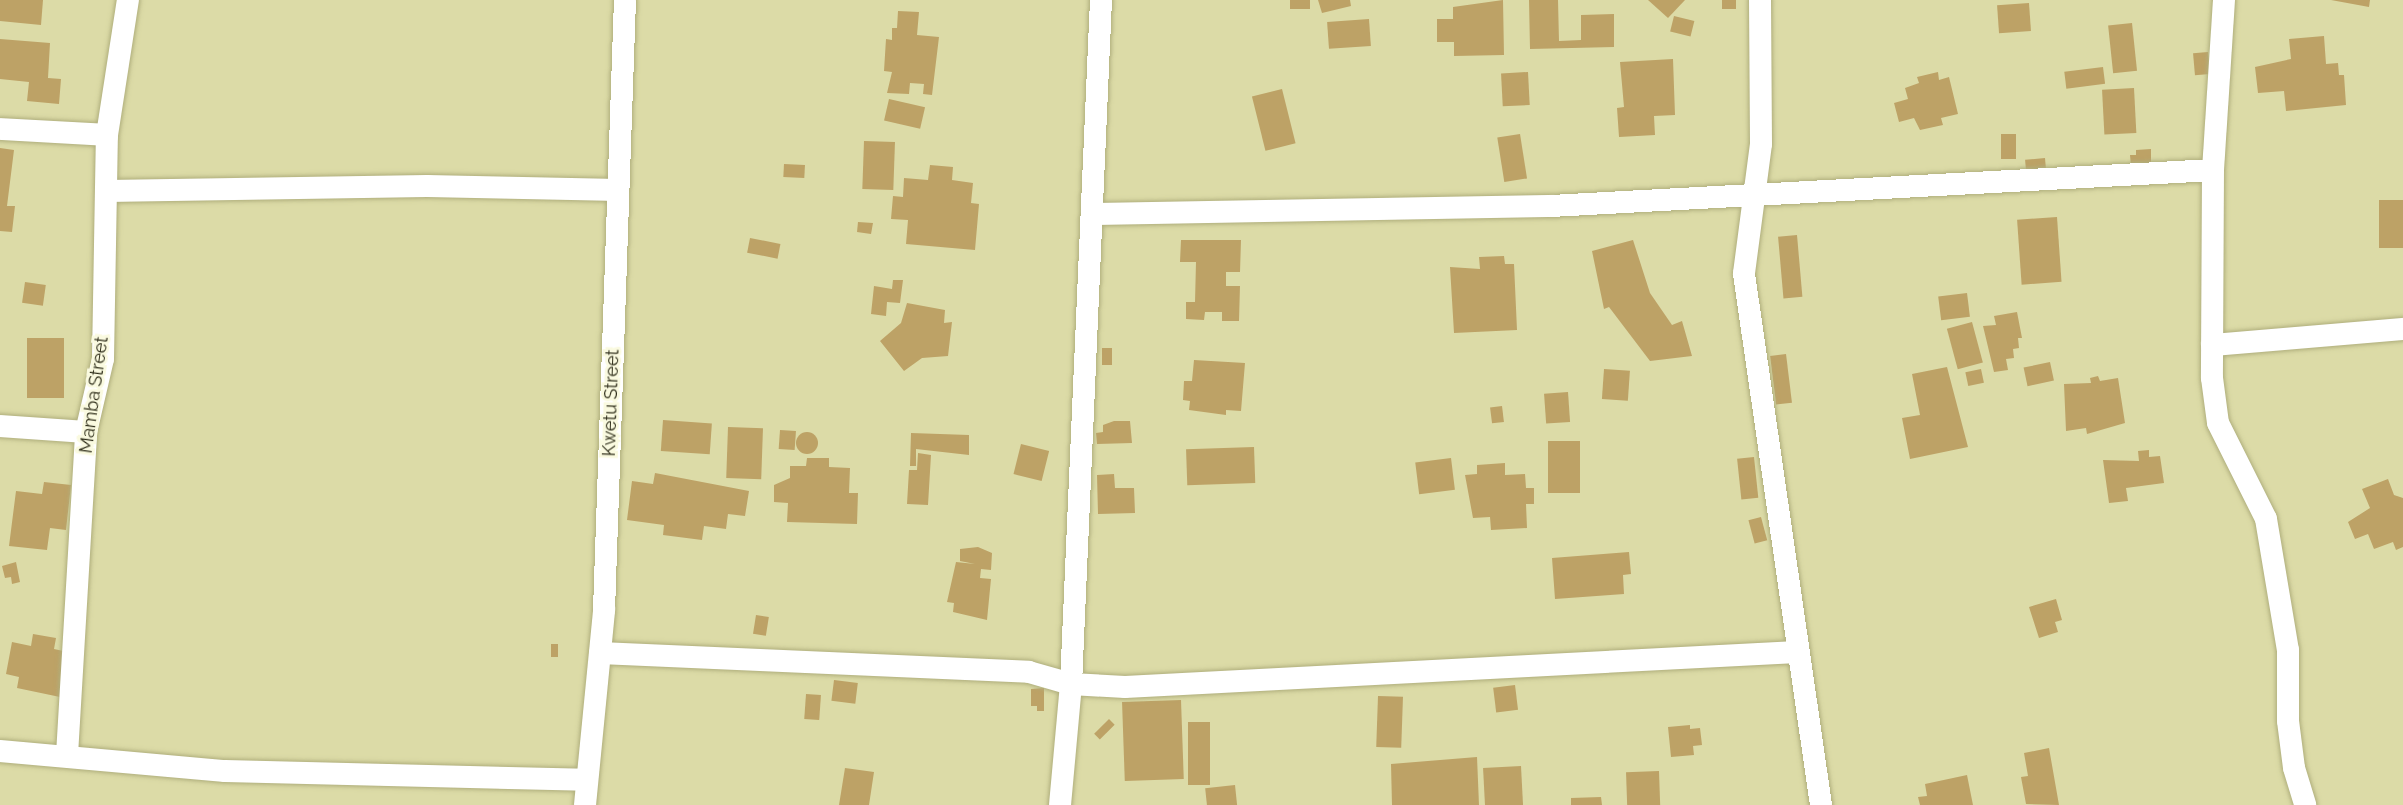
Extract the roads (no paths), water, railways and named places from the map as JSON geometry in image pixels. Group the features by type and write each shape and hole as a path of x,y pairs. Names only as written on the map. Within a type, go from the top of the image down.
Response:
{"street":[{"name":"Mamba Street","path":"67,755 86,432 103,359 107,135 128,0"},
{"name":"Kwetu Street","path":"585,805 585,780 600,653 625,0"},
{"path":"1060,805 1071,684 1101,0"},
{"path":"1760,0 1761,144 1744,273 1797,652 1821,805"},
{"path":"2224,0 2213,170 2212,345 2218,423 2266,519 2288,650 2288,721 2294,768 2305,805"},
{"path":"0,129 107,135"},
{"path":"1092,214 1551,206 2213,170"},
{"path":"107,191 427,186 618,190"},
{"path":"2212,345 2403,329"},
{"path":"0,426 86,432"},
{"path":"600,653 1029,672 1071,684 1125,687 1797,652"},
{"path":"0,751 67,755 225,771 585,780"}]}
